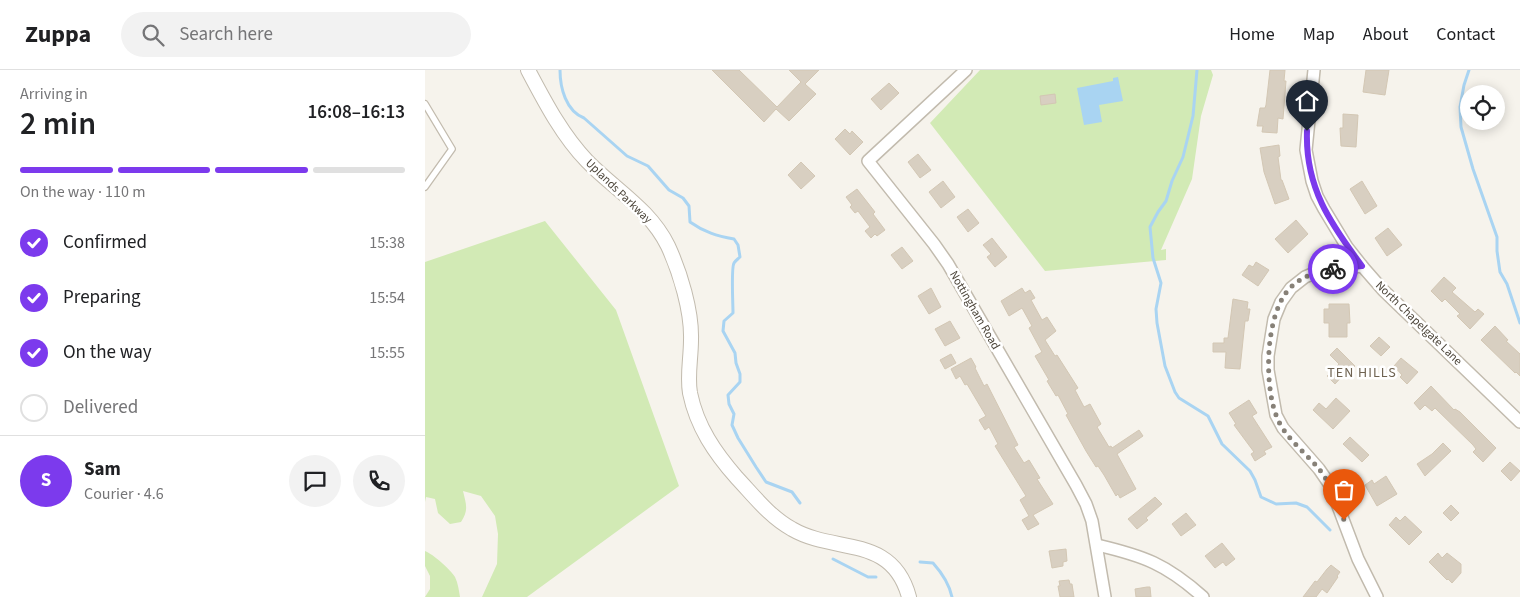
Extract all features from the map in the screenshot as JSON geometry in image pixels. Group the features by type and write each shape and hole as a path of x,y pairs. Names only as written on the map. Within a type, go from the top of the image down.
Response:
{"street":[{"name":"Uplands Parkway","path":"528,70 558,125 571,143 588,162 647,216 667,245 689,308 691,340 690,391 700,423 713,449 757,500 792,529 807,536 864,549 879,556 890,564 900,577 909,597"},
{"name":"Nottingham Road","path":"966,70 868,161 934,244 960,282 1086,504 1097,545 1105,597"},
{"name":"North Chapelgate Lane","path":"1314,70 1306,150 1317,196 1324,209 1347,247 1383,290 1520,422"},
{"path":"1362,266 1319,271 1305,277 1291,288 1281,302 1274,319 1268,356 1268,370 1276,415 1283,428 1319,469 1330,485 1358,559 1377,597"},
{"path":"1097,545 1127,552 1159,564 1185,581 1203,597"}],"lane":[{"path":"425,104 452,149 425,188"}],"green space":[{"path":"980,70 1211,70 1213,75 1201,116 1192,179 1161,250 1166,249 1166,260 1045,271 930,123"},
{"path":"545,221 616,310 679,486 527,597 482,597 497,564 498,534 495,516 481,496 463,491 466,510 461,522 450,524 438,513 435,499 426,497 425,502 425,262"},
{"path":"425,551 446,566 453,574 460,597 425,597 430,589 430,576 425,566"}],"water":[{"path":"1118,77 1123,101 1099,105 1102,122 1084,125 1077,88 1113,81 1113,78"}],"building":[{"path":"712,70 739,70 777,107 801,82 789,70 819,70 805,84 816,94 789,121 776,109 764,122"},
{"path":"1270,70 1285,70 1283,119 1278,118 1277,133 1262,132 1263,126 1257,126 1260,108 1265,108 1266,105"},
{"path":"1366,70 1389,70 1385,95 1363,92"},
{"path":"889,83 899,93 881,110 871,99"},
{"path":"1055,94 1056,103 1041,105 1040,96"},
{"path":"1343,114 1358,115 1356,147 1341,146 1340,128 1343,128"},
{"path":"845,129 850,134 852,131 863,142 850,155 835,139"},
{"path":"1279,145 1280,156 1278,157 1281,180 1289,199 1275,204 1264,172 1260,148"},
{"path":"918,154 931,170 920,178 908,162"},
{"path":"801,162 815,176 801,189 788,175"},
{"path":"943,181 955,197 941,208 929,192"},
{"path":"1362,181 1377,206 1365,214 1350,189"},
{"path":"857,189 875,212 873,214 885,230 877,236 875,234 871,238 865,231 870,227 858,211 855,213 850,207 852,205 846,197"},
{"path":"968,209 979,223 968,232 957,217"},
{"path":"1296,220 1308,234 1288,253 1275,239"},
{"path":"1388,228 1402,245 1387,256 1375,238"},
{"path":"992,238 1007,257 995,267 987,257 991,254 983,245"},
{"path":"902,247 913,261 902,269 891,255"},
{"path":"1256,262 1269,270 1258,286 1242,275 1249,265 1253,267"},
{"path":"1444,277 1456,288 1452,292 1475,312 1478,309 1484,314 1470,329 1457,316 1460,314 1445,299 1442,302 1431,291"},
{"path":"931,288 941,307 929,314 918,296"},
{"path":"1022,288 1025,293 1030,290 1035,298 1031,300 1042,320 1047,317 1056,331 1045,340 1078,388 1075,390 1084,407 1090,404 1101,424 1097,427 1109,447 1111,446 1112,448 1139,430 1143,436 1117,454 1136,489 1120,498 1118,494 1116,496 1098,466 1096,467 1086,451 1066,415 1068,414 1058,395 1056,396 1047,381 1049,380 1035,356 1042,352 1029,328 1032,326 1022,308 1009,316 1001,301"},
{"path":"1233,299 1248,302 1247,309 1250,309 1248,321 1245,321 1240,369 1225,368 1226,352 1213,352 1213,343 1224,343 1224,338 1228,338"},
{"path":"1329,304 1349,304 1350,323 1347,323 1347,337 1329,337 1329,323 1324,323 1324,309 1329,309"},
{"path":"950,321 960,338 945,346 935,329"},
{"path":"1495,326 1508,340 1506,341 1520,354 1520,376 1481,340"},
{"path":"1379,337 1390,347 1381,356 1370,346"},
{"path":"1337,348 1355,366 1349,372 1347,371 1335,384 1327,376 1339,364 1330,355"},
{"path":"951,354 956,363 945,369 940,360"},
{"path":"971,358 984,386 987,384 1018,445 1014,447 1024,463 1029,460 1040,478 1037,479 1053,504 1033,515 1039,524 1028,530 1022,520 1029,516 1020,500 1026,496 995,446 998,444 989,427 985,430 979,420 986,416 967,384 965,385 960,376 956,379 951,369"},
{"path":"1401,358 1418,372 1407,384 1400,377 1402,375 1394,366"},
{"path":"1431,386 1496,448 1483,462 1473,452 1476,449 1473,445 1435,408 1432,411 1425,405 1420,410 1414,403"},
{"path":"1336,398 1350,411 1333,429 1313,410 1319,403 1326,409"},
{"path":"1249,400 1257,413 1252,416 1272,447 1264,451 1266,454 1255,461 1251,454 1254,452 1234,425 1236,424 1229,413"},
{"path":"1350,437 1369,455 1362,462 1343,444"},
{"path":"1443,443 1451,451 1425,476 1417,464 1432,454"},
{"path":"1510,462 1520,471 1511,481 1501,471"},
{"path":"1386,476 1397,494 1377,506 1365,485 1372,480 1374,484"},
{"path":"1155,497 1162,504 1137,529 1128,519"},
{"path":"1451,505 1459,513 1451,521 1443,513"},
{"path":"1186,513 1196,525 1181,536 1172,524"},
{"path":"1405,516 1422,532 1409,545 1389,525 1396,517 1400,521"},
{"path":"1222,543 1235,559 1226,566 1223,562 1215,568 1205,556"},
{"path":"1066,549 1067,561 1063,562 1063,566 1052,568 1049,551"},
{"path":"1438,553 1442,558 1447,553 1461,564 1461,573 1452,583 1429,562"},
{"path":"1331,565 1340,572 1327,593 1322,589 1316,597 1303,597 1315,581 1317,582"},
{"path":"1069,580 1070,584 1072,584 1074,597 1060,597 1059,581"},
{"path":"1150,587 1151,597 1136,597 1135,589"}],"waterway":[{"path":"560,70 565,98 578,115 584,118 627,156 648,166 669,190 683,198 689,206 690,222 711,233 734,239 738,245 740,257 734,263 733,272 733,313 724,321 723,331 735,353 740,374 740,382 728,395 729,404 734,414 732,425 738,438 766,482 792,492 800,503"},
{"path":"1197,70 1193,116 1183,157 1172,181 1166,201 1150,227 1153,258 1161,283 1156,309 1165,366 1179,398 1208,416 1222,444 1250,471 1261,497 1276,504 1296,503 1307,507 1330,530"},
{"path":"1469,70 1460,107 1461,127 1473,169 1497,237 1500,272 1507,284 1520,323"},
{"path":"833,559 868,577 876,577"},
{"path":"920,562 933,563 945,578 952,597"}],"way so far":[{"path":"1333,269 1319,271 1305,277 1291,288 1281,302 1274,319 1268,356 1268,370 1276,415 1283,428 1319,469 1330,485 1344,520"}],"district":[{"name":"TEN HILLS","path":"1362,372"}],"route":[{"path":"1307,131 1306,150 1317,196 1347,247 1362,266 1333,269"}]}
